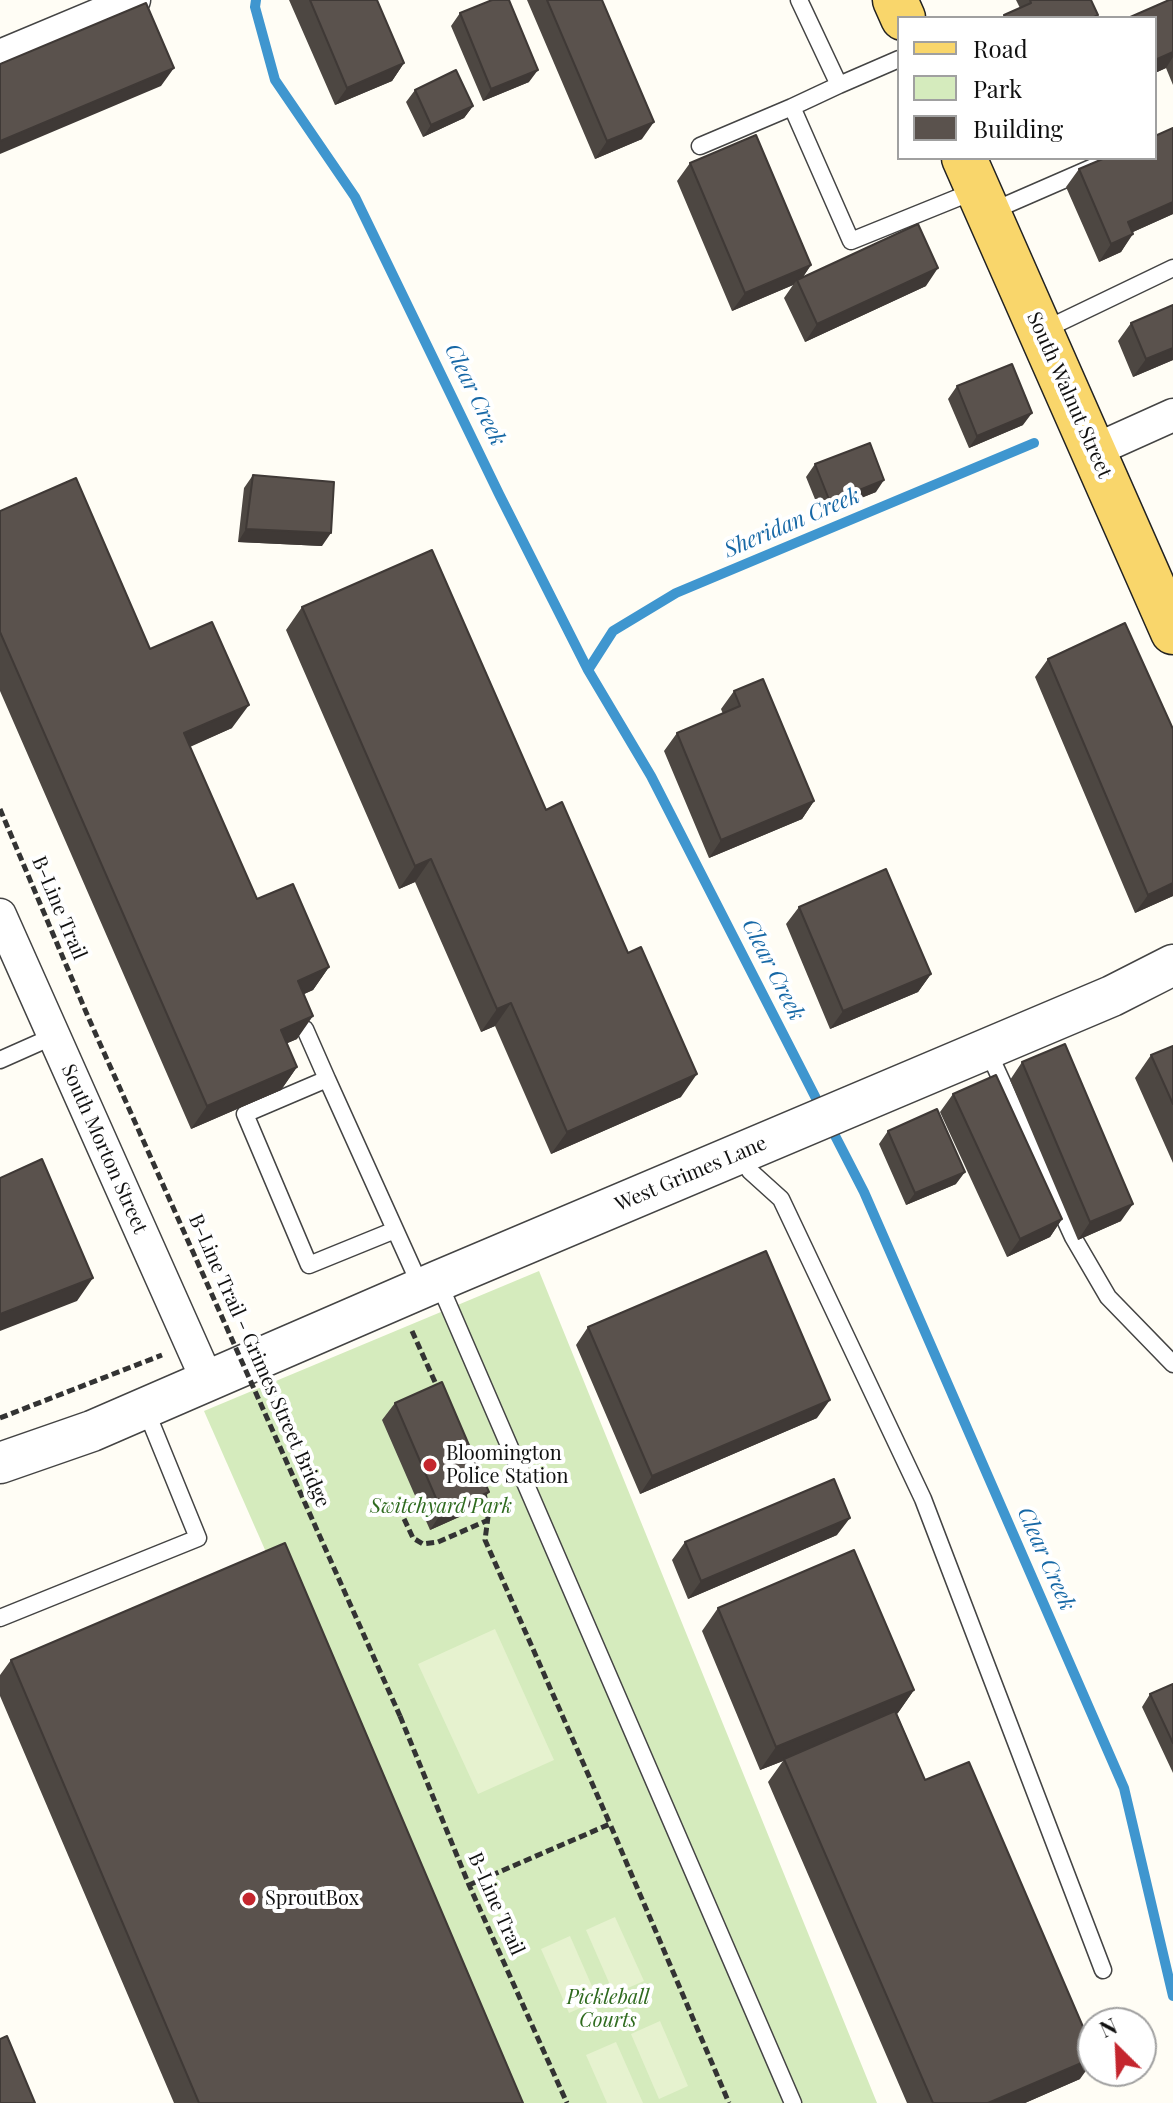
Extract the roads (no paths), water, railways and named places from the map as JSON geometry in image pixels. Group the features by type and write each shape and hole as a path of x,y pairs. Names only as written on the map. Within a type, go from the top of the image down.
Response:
{"main road":[{"name":"South Walnut Street","path":"977,187 1173,632"}],"street":[{"path":"1,54 134,0"},
{"path":"1093,451 1173,415"},
{"name":"South Morton Street","path":"0,915 208,1382"},
{"name":"West Grimes Lane","path":"0,1463 92,1431 422,1297 782,1135 1112,996 1173,965"}],"lane":[{"path":"799,0 839,85"},
{"path":"700,146 897,60"},
{"path":"792,107 851,241 977,187 1105,160"},
{"path":"1041,331 1173,268"},
{"path":"305,1029 422,1297 793,2103"},
{"path":"0,1060 54,1036"},
{"path":"987,1048 1073,1237 1108,1297 1173,1364"},
{"path":"327,1079 245,1114 309,1265 395,1230"},
{"path":"740,1154 750,1171 781,1199 923,1499 1103,1970"},
{"path":"0,1618 198,1538 145,1408"}],"waterway":[{"name":"Clear Creek","path":"256,0 255,7 275,80 355,197 588,670 651,776 822,1110"},
{"name":"Sheridan Creek","path":"588,670 613,631 676,593 1034,443"},
{"name":"Clear Creek","path":"829,1124 864,1192 1124,1788 1173,1996"}],"place":[{"name":"Bloomington Police Station","path":"430,1465"},
{"name":"SproutBox","path":"249,1899"}],"park label":[{"name":"Switchyard Park","path":"441,1507"},
{"name":"Pickleball Courts","path":"608,2010"}]}
